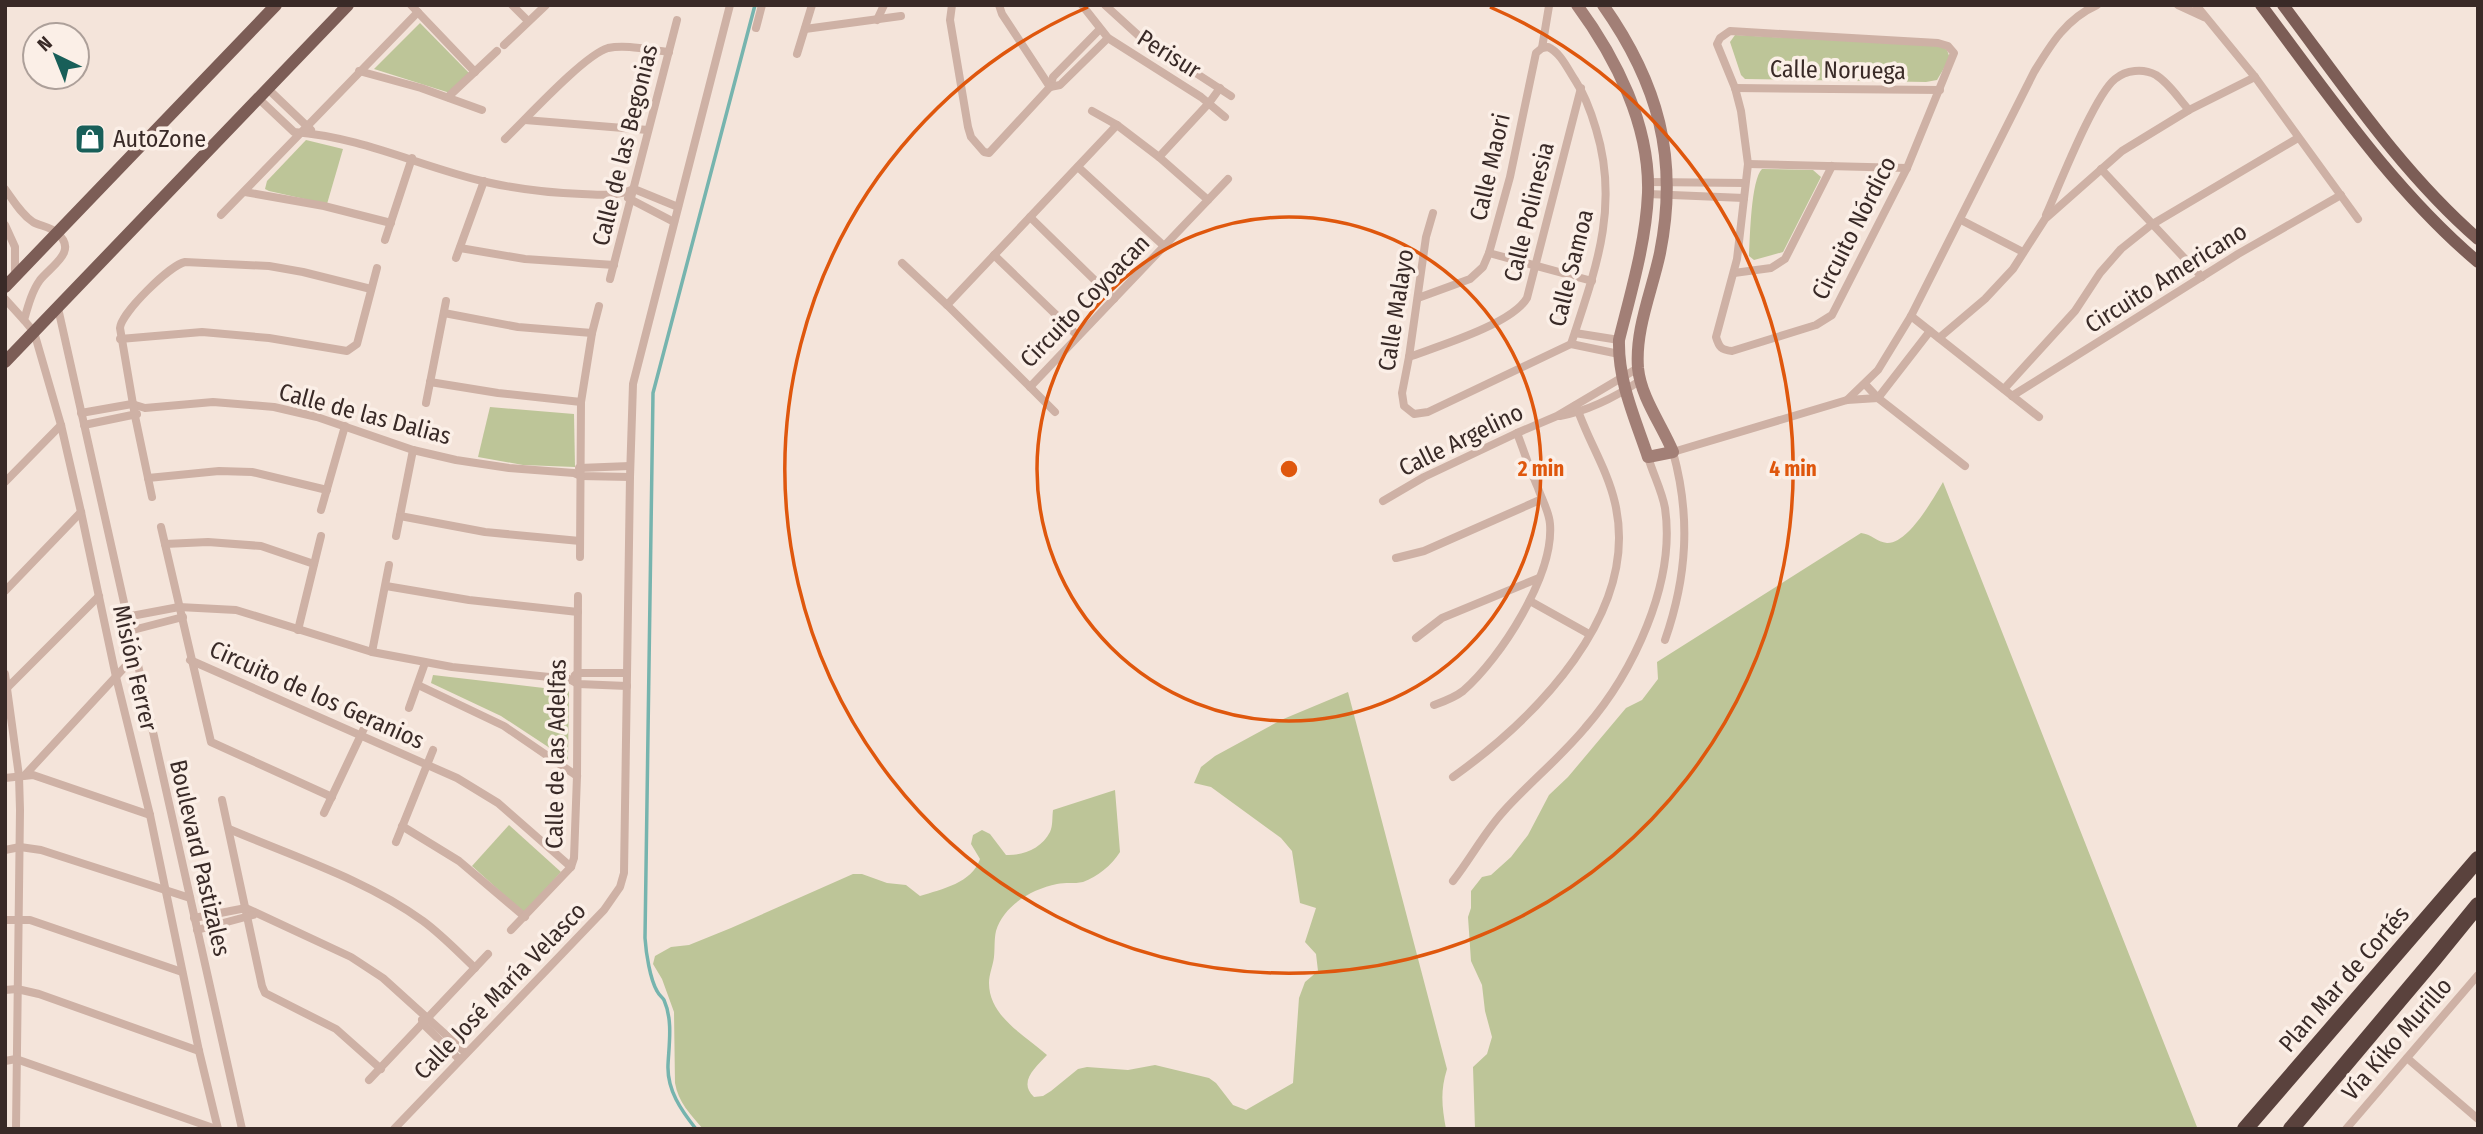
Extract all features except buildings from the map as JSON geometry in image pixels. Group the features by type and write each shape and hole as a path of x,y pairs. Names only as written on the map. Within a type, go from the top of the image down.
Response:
{"highway":[{"name":"Plan Mar de Cortés","path":"2245,1129 2478,859"},
{"path":"2291,1129 2478,905"}],"main road":[{"path":"5,287 275,5"},
{"path":"5,362 348,5"},
{"path":"2260,5 2355,130 2410,196 2441,230 2478,262"},
{"path":"2283,5 2395,152 2434,196 2478,239"}],"street":[{"path":"411,5 475,72"},
{"path":"512,5 528,21"},
{"path":"504,45 546,5"},
{"path":"126,617 178,607 195,610 236,610 372,652 425,663 627,686 629,477 633,384 730,5"},
{"path":"756,29 762,5"},
{"path":"797,54 812,5"},
{"path":"875,22 884,5"},
{"path":"952,5 950,20 968,127 971,137 984,152 989,153 1050,87 1053,78 1100,29"},
{"path":"999,5 1002,14 1050,87"},
{"name":"Perisur","path":"1082,5 1108,38 1209,103 1225,117"},
{"name":"Perisur","path":"1105,5 1139,36 1231,96"},
{"path":"1453,881 1490,827 1587,726 1618,682 1641,642 1654,609 1665,556 1665,508 1623,385 1619,354 1619,340 1643,234 1648,188 1641,134 1611,56 1577,5"},
{"path":"1603,5 1634,52 1651,92 1659,117 1668,189 1660,255 1643,317 1639,374 1654,414 1673,452 1682,493 1686,530 1681,582 1665,640"},
{"path":"1847,400 1885,360 1911,316 2034,72 2050,46 2063,28 2082,12 2097,5"},
{"path":"2178,5 2205,18"},
{"path":"2196,5 2255,77 2358,219"},
{"name":"Calle Maori","path":"1418,298 1470,279 1483,267 1510,177 1536,53 1542,48 1549,6"},
{"path":"221,215 418,12"},
{"path":"805,29 875,22 901,16"},
{"name":"Calle de las Begonias","path":"610,279 677,20"},
{"name":"Circuito Nórdico","path":"1738,31 1938,43 1952,49 1954,57 1941,90 1907,168 1837,308 1824,322 1769,341 1732,351 1718,346 1716,337 1740,241 1748,164 1746,139 1735,88 1717,44 1724,35 1738,31"},
{"path":"1050,87 1060,86 1108,38"},
{"path":"505,139 584,63 606,49 616,47 668,52"},
{"name":"Calle Samoa","path":"1409,411 1421,414 1428,412 1571,344 1605,233 1606,179 1602,145 1581,88 1557,53 1548,47 1542,48"},
{"path":"448,97 496,51"},
{"path":"359,71 448,97 482,110"},
{"path":"1939,338 1985,299 2012,269 2045,219 2094,111 2106,88 2115,79 2134,71 2155,74 2189,110"},
{"path":"2045,219 2122,152 2189,110 2255,77"},
{"name":"Perisur","path":"1209,103 1220,88"},
{"name":"Calle Polinesia","path":"1409,357 1458,339 1510,315 1527,299 1581,88"},
{"name":"Calle Noruega","path":"1735,88 1941,90"},
{"path":"263,94 291,131 305,130 412,158 484,181 561,193 623,194 634,189 678,207"},
{"path":"263,94 305,130"},
{"path":"1159,157 1209,103"},
{"path":"1092,111 1117,125 1159,157 1208,200"},
{"path":"525,120 648,130"},
{"path":"947,305 1117,125"},
{"path":"2004,389 2075,311 2100,273 2121,248 2151,225 2298,138"},
{"path":"384,240 412,158"},
{"path":"1748,164 1907,168"},
{"path":"1734,273 1772,268 1785,259 1832,166"},
{"path":"1078,167 1164,246"},
{"path":"2101,169 2202,277"},
{"name":"Circuito Coyoacan","path":"902,263 1030,387 1228,179"},
{"path":"456,258 484,181"},
{"path":"1668,189 1745,183"},
{"path":"1648,188 1744,198"},
{"path":"5,189 31,221 58,233 66,246 59,262 40,280 24,320"},
{"path":"245,192 324,206 391,223"},
{"path":"623,194 631,201 674,222"},
{"name":"Circuito Americano","path":"2012,396 2202,277 2341,195"},
{"name":"Calle Malayo","path":"1409,411 1404,406 1402,393 1426,237 1433,213"},
{"path":"1030,217 1114,299"},
{"path":"1961,220 2023,252"},
{"path":"5,225 15,247 15,276"},
{"path":"460,247 525,259 614,265"},
{"path":"1489,253 1592,281"},
{"path":"994,255 1078,336"},
{"path":"152,496 120,339 120,322 124,315 178,264 269,266 371,289"},
{"path":"120,339 213,333 269,338 347,351 357,344 377,268"},
{"name":"Misión Ferrer","path":"5,299 34,332 61,425 217,1129"},
{"path":"426,403 446,301"},
{"path":"580,557 581,402 599,306"},
{"name":"Boulevard Pastizales","path":"58,308 242,1129"},
{"path":"444,313 518,327 592,333"},
{"path":"1911,316 2039,417"},
{"path":"1648,457 1847,400 1878,398 1930,331"},
{"path":"1575,333 1619,340"},
{"path":"1571,344 1619,354"},
{"name":"Calle Argelino","path":"1383,502 1424,477 1517,433 1577,409 1639,374"},
{"path":"430,382 581,402"},
{"path":"1865,384 1878,398 1965,466"},
{"path":"1030,387 1055,412"},
{"name":"Calle de las Dalias","path":"81,413 132,404 145,408 213,401 274,407 345,426 413,450 509,468 629,477"},
{"path":"84,425 135,416 145,408"},
{"path":"1453,778 1483,756 1529,715 1553,688 1589,634 1612,583 1618,558 1616,505 1607,475 1577,409"},
{"path":"5,482 61,425"},
{"path":"321,510 345,426"},
{"path":"1434,705 1463,691 1483,669 1530,601 1539,578 1550,537 1550,520 1517,433"},
{"path":"396,536 413,450"},
{"name":"Calle de las Dalias","path":"579,472 630,466"},
{"path":"148,478 219,471 253,472 327,490"},
{"path":"1396,558 1424,551 1542,499"},
{"path":"5,591 81,512"},
{"path":"400,516 485,532 580,541"},
{"name":"Circuito de los Geranios","path":"161,527 211,742 332,797"},
{"path":"298,630 321,536"},
{"path":"165,544 236,542 261,546 314,564"},
{"path":"372,652 389,565"},
{"path":"1416,638 1442,618 1539,578"},
{"path":"386,586 469,600 578,611"},
{"path":"7,688 99,596"},
{"name":"Calle de las Adelfas","path":"578,596 578,673"},
{"path":"1530,601 1589,634"},
{"path":"129,631 181,618 195,610"},
{"path":"22,776 135,656"},
{"name":"Circuito de los Geranios","path":"190,660 428,764 480,790 571,867"},
{"path":"409,708 425,663"},
{"path":"574,682 578,673 627,673"},
{"path":"5,674 22,776 16,1129"},
{"name":"Calle de las Adelfas","path":"511,930 571,867 575,848 577,776 574,682"},
{"path":"418,685 505,726 577,776"},
{"name":"Calle José María Velasco","path":"394,1129 604,909 620,887 624,873 627,686"},
{"path":"324,813 368,720"},
{"path":"396,842 433,750"},
{"path":"5,778 33,775 149,815"},
{"path":"222,800 246,908 252,915 369,967 463,1056"},
{"path":"402,826 459,861 525,917"},
{"path":"229,829 399,905 441,936 475,968"},
{"path":"5,850 20,847 41,850 190,898"},
{"path":"194,918 246,908"},
{"path":"197,930 252,915"},
{"path":"252,915 265,993 336,1029 381,1069"},
{"path":"5,920 19,919 41,923 182,972"},
{"path":"369,1080 488,954"},
{"name":"Vía Kiko Murillo","path":"2346,1129 2478,975"},
{"path":"5,990 17,989 39,994 199,1051"},
{"path":"2407,1058 2478,1119"},
{"path":"5,1061 16,1059 217,1129"}],"green space":[{"path":"420,23 469,73 450,93 374,69"},
{"path":"1735,35 1941,46 1947,50 1950,58 1937,80 1926,82 1745,79 1741,75 1730,42"},
{"path":"306,140 343,149 327,204 265,189 267,181"},
{"path":"1762,169 1813,170 1821,177 1783,252 1754,260 1749,256 1752,209 1755,185"},
{"path":"490,407 574,414 575,467 523,465 478,457"},
{"path":"1943,482 2197,1127 1475,1129 1473,1067 1487,1054 1492,1037 1482,985 1471,961 1468,917 1471,891 1482,877 1491,875 1511,857 1528,835 1549,795 1568,777 1626,708 1642,700 1658,679 1657,662 1861,533 1887,543 1903,536 1919,519"},
{"path":"433,675 569,691 568,760 501,716 431,683"},
{"path":"1348,692 1447,1069 1442,1099 1446,1129 703,1129 682,1102 675,1083 674,1012 662,979 653,964 655,956 671,947 689,945 731,928 853,874 906,885 920,896 947,888 970,874 980,859 971,844 973,835 982,830 990,834 1006,855 1019,854 1037,847 1047,838 1052,827 1053,810 1115,790 1120,852 1113,861 1099,874 1083,882 1057,884 1029,894 1005,913 996,931 989,983 995,1006 1010,1024 1047,1055 1030,1075 1029,1091 1034,1097 1043,1096 1078,1069 1087,1067 1128,1070 1155,1065 1209,1078 1233,1105 1246,1110 1293,1083 1299,998 1305,982 1318,971 1316,954 1305,942 1316,908 1300,903 1292,851 1281,838 1211,787 1194,783 1201,767 1215,756 1281,720"},
{"path":"509,825 561,872 524,913 472,866"}],"waterway":[{"path":"696,1129 672,1091 668,1074 669,1016 664,1000 652,980 645,938 653,393 755,5"}],"place":[{"name":"AutoZone","path":"90,139"}]}
